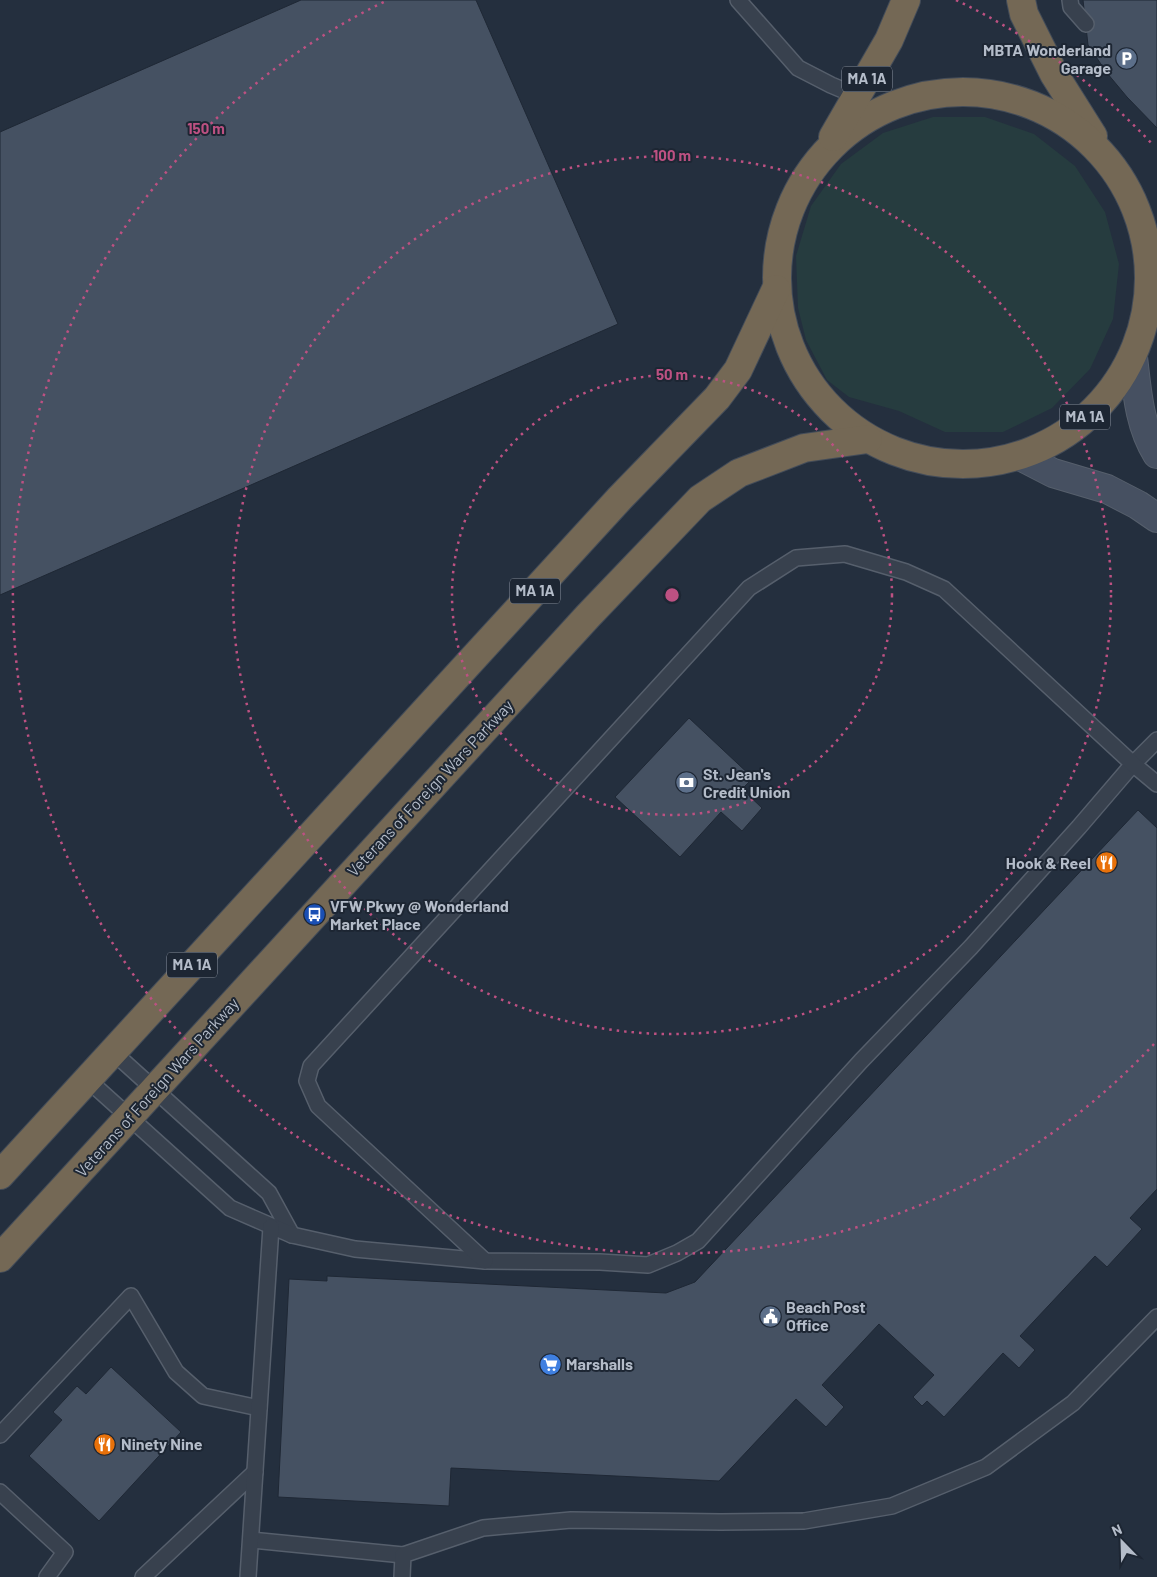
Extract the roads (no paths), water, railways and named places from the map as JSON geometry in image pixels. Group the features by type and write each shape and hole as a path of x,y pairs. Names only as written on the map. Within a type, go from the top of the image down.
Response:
{"highway":[{"name":"MA 1A","path":"0,1175 620,498 717,398 738,370 776,289 778,253 786,218 801,185 822,156 889,40 906,0"},
{"name":"MA 1A","path":"868,439 916,459 968,465 1020,456 1066,434 1105,401 1133,357 1145,322 1154,283 1140,216 1119,174 1083,122 1054,74 1024,14 1021,0"},
{"path":"822,156 859,124 903,102 951,92 1000,95 1046,110 1087,138 1119,174"},
{"path":"776,289 782,325 794,360 814,391 839,418 868,439"},
{"name":"Veterans of Foreign Wars Parkway","path":"0,1258 588,616 700,499 739,473 804,448 868,439"}],"main road":[{"path":"1133,357 1140,414 1149,442 1157,454"},
{"path":"1020,456 1053,473 1107,489 1138,505 1157,518"}],"lane":[{"path":"738,0 798,68 831,86 857,96"},
{"path":"1070,0 1071,7 1086,24"},
{"path":"485,1261 318,1106 307,1081 311,1066 749,588 796,558 845,554 906,572 937,585 944,589 1157,784"},
{"path":"88,1080 230,1208 292,1235 355,1249 485,1261 600,1262 648,1265 677,1253 698,1240 861,1061 971,947 1133,764 1154,747"},
{"path":"113,1052 269,1193 292,1235"},
{"path":"248,1577 271,1227"},
{"path":"0,1435 131,1296 176,1372 182,1378 203,1396 259,1408"},
{"path":"251,1540 403,1555 483,1528 571,1520 804,1521 892,1506 986,1467 1073,1403 1157,1317"},
{"path":"143,1577 255,1472"},
{"path":"0,1492 65,1552 47,1577"},
{"path":"402,1577 403,1555"}],"place":[{"name":"MBTA Wonderland Garage","path":"1127,59"},
{"name":"St. Jean's Credit Union","path":"687,783"},
{"name":"Hook & Reel","path":"1107,863"},
{"name":"VFW Pkwy @ Wonderland Market Place","path":"314,915"},
{"name":"Beach Post Office","path":"770,1316"},
{"name":"Marshalls","path":"550,1364"},
{"name":"Ninety Nine","path":"105,1444"}]}
